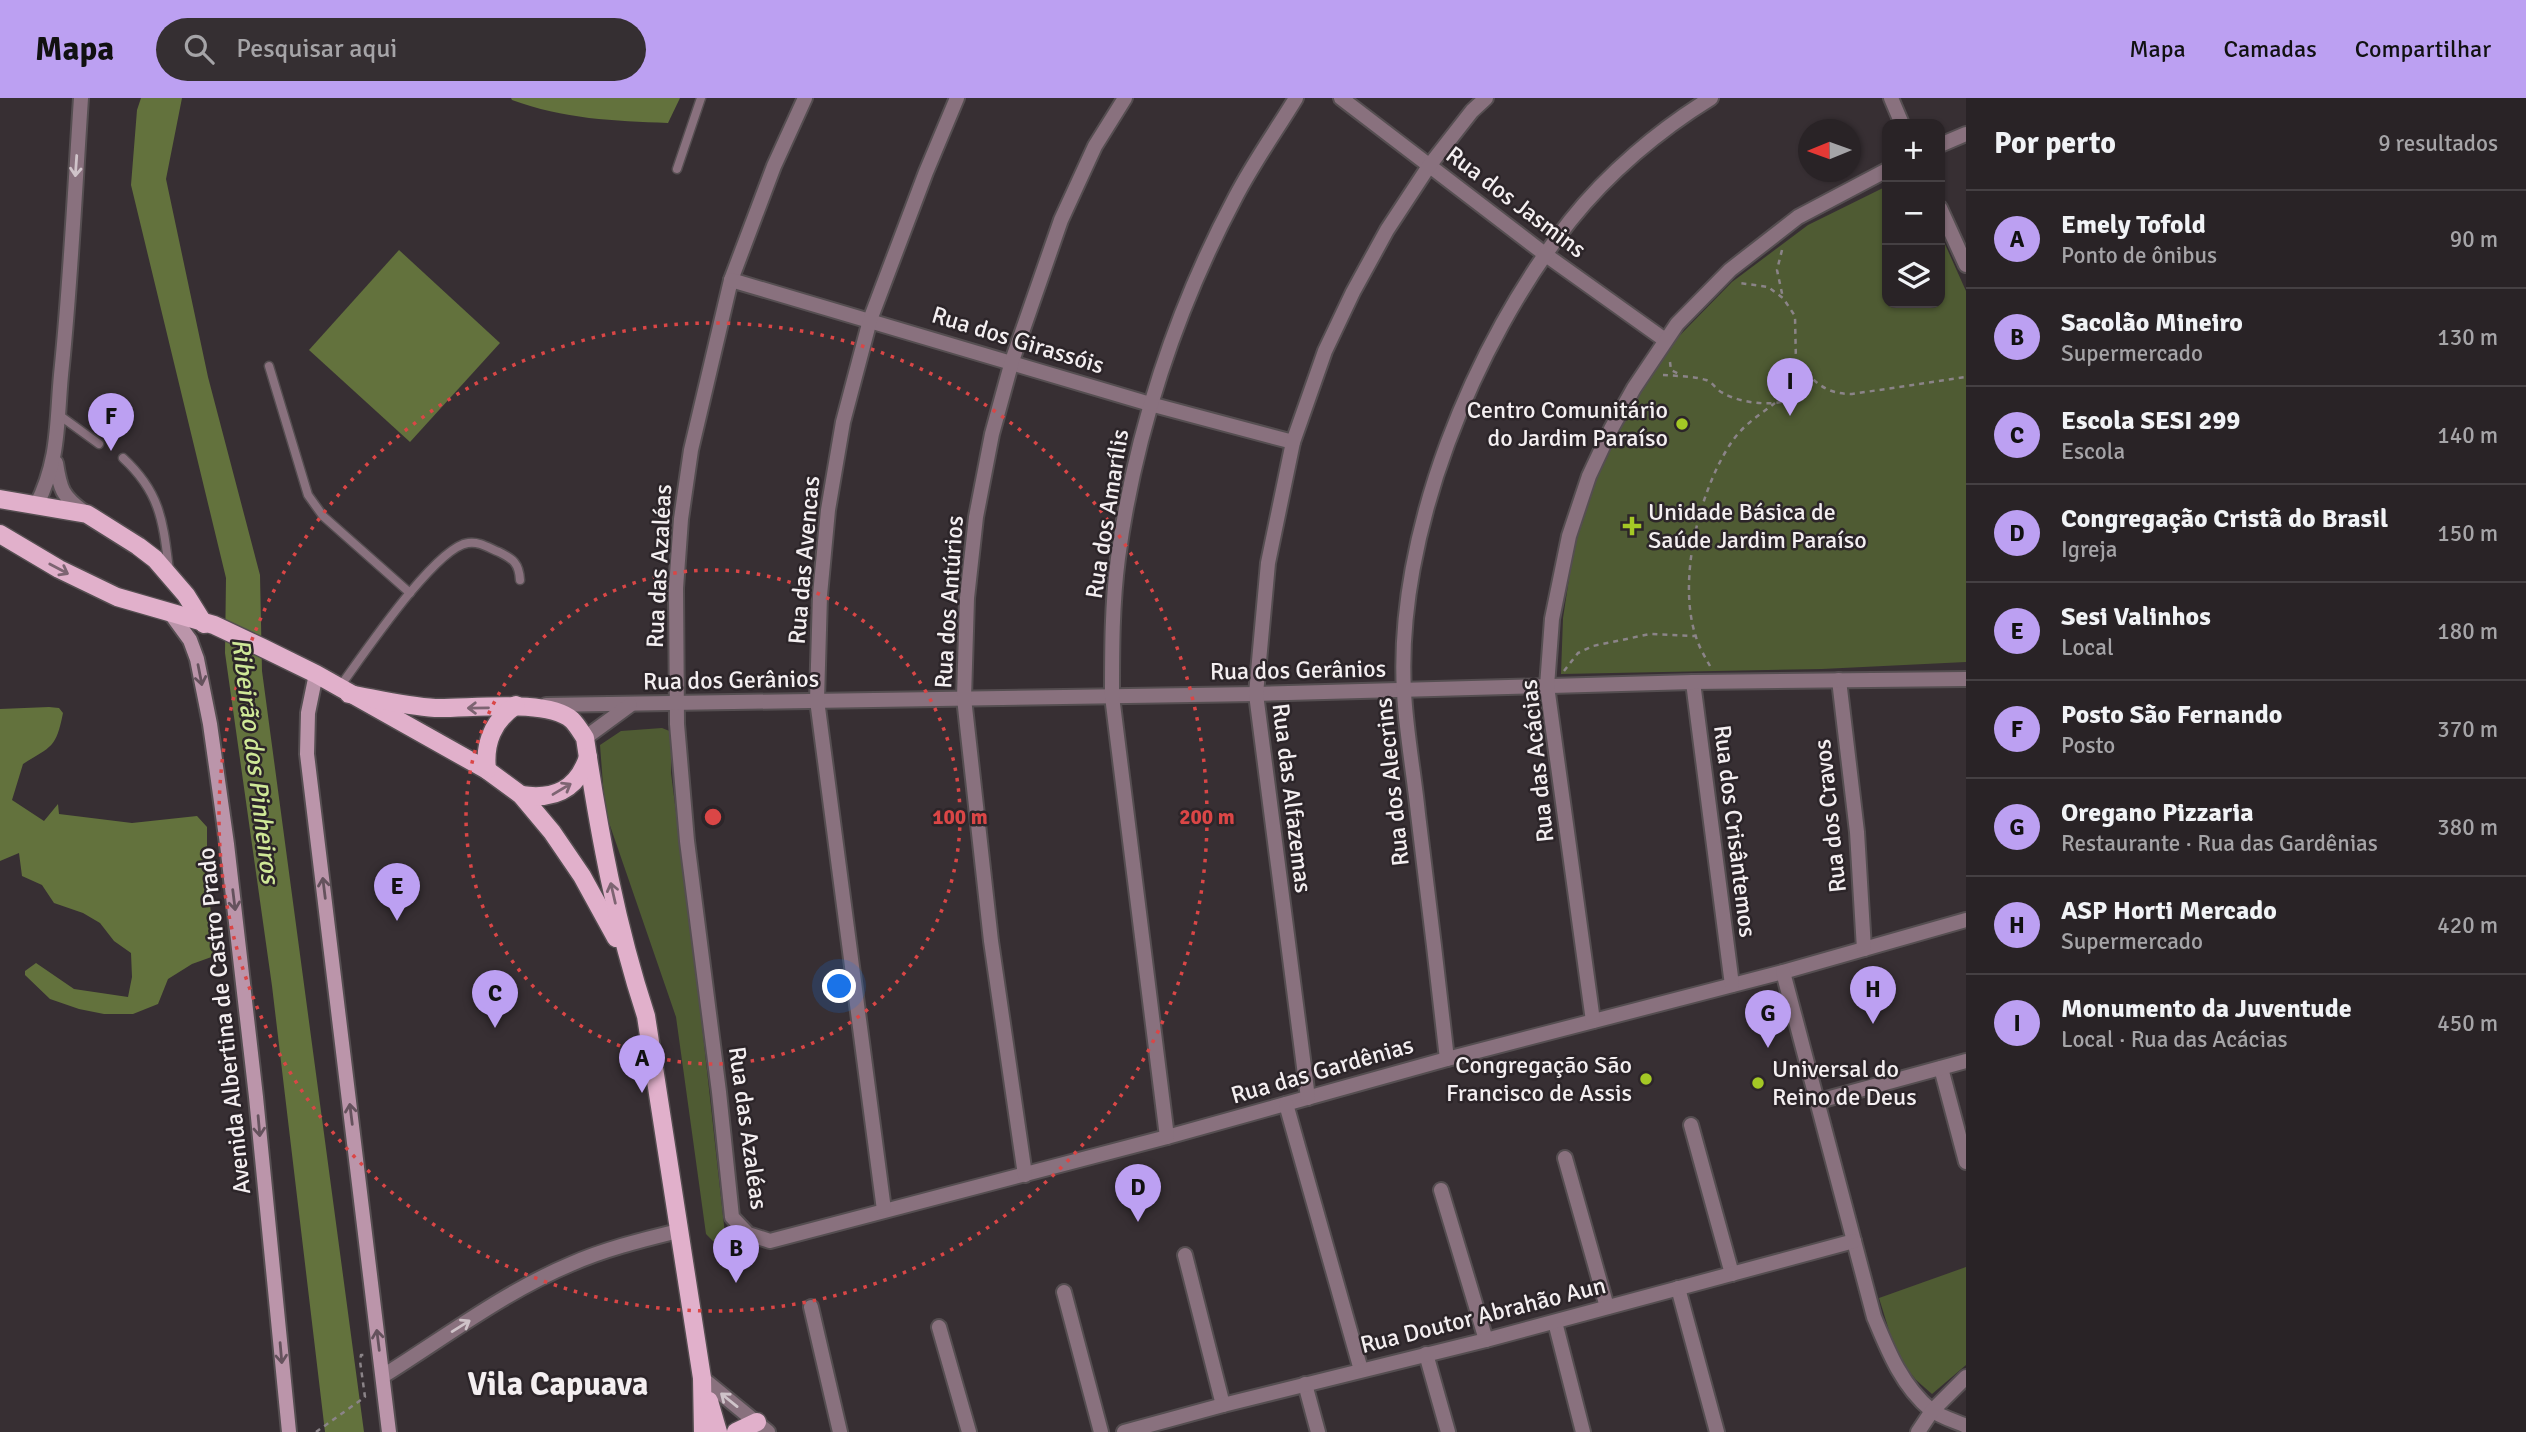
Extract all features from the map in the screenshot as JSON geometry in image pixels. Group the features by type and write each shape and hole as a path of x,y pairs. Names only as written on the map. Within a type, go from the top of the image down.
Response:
{"main road":[{"path":"0,499 87,514 155,559 209,624"},
{"path":"0,534 59,569 117,597 209,624 263,648 316,674 487,770 521,795 552,832 582,876 628,960"},
{"name":"Avenida Albertina de Castro Prado","path":"171,614 190,640 197,659 228,844 257,1097 289,1432"},
{"path":"316,674 307,713 307,754 388,1432"},
{"path":"344,691 432,708 516,705 564,715 574,722 585,738 606,866 628,960 646,1016 702,1378 718,1432"},
{"path":"487,770 485,755 492,730 506,712 516,705"},
{"path":"521,795 539,798 552,796 563,790 581,773 588,757"},
{"path":"702,1378 703,1432"},
{"path":"736,1432 762,1427"}],"street":[{"path":"36,506 48,484 55,458 68,310 80,98"},
{"name":"Rua das Azaléas","path":"770,1241 748,1234 732,1217 687,841 676,702 676,588 681,519 691,450 732,279 774,166 805,98"},
{"name":"Rua das Avencas","path":"884,1210 817,700 820,596 828,510 843,422 870,320 957,98"},
{"name":"Rua dos Antúrios","path":"1025,1175 991,941 964,698 967,598 976,517 992,434 1012,361 1061,220 1096,146 1125,98"},
{"name":"Rua dos Amarílis","path":"1167,1137 1112,696 1112,628 1118,558 1150,404 1186,303 1236,196 1296,98"},
{"name":"Rua dos Jasmins","path":"1341,98 1546,255 1665,340"},
{"name":"Rua das Alfazemas","path":"1308,1098 1256,694 1268,563 1293,442 1325,351 1387,230 1429,166 1472,111 1486,98"},
{"name":"Rua dos Alecrins","path":"1447,1059 1404,691 1410,589 1432,490 1461,409 1503,321 1546,255 1571,220 1629,159 1711,98"},
{"path":"1891,98 1900,119"},
{"path":"1945,143 1966,134"},
{"name":"Rua das Acácias","path":"1593,1021 1547,686 1552,619 1569,536 1589,476 1611,429 1642,374 1676,324 1720,281 1798,217 1882,173"},
{"path":"1945,219 1966,265"},
{"name":"Rua dos Girassóis","path":"732,279 1150,404 1293,442"},
{"path":"55,458 61,489 68,500 87,514"},
{"name":"Rua dos Gerânios","path":"516,705 1256,694 1693,682 1966,679"},
{"name":"Rua dos Cravos","path":"1839,680 1857,832 1864,949"},
{"name":"Rua dos Crisântemos","path":"1693,682 1732,985"},
{"name":"Rua dos Gerânios","path":"585,738 631,705"},
{"name":"Rua das Gardênias","path":"770,1241 1167,1137 1447,1059 1783,972 1966,920"},
{"path":"1783,972 1874,1317 1892,1361 1910,1387 1932,1411 1966,1426"},
{"path":"1819,1101 1966,1061"},
{"path":"1941,1068 1966,1163"},
{"path":"1286,1104 1361,1370"},
{"path":"1691,1125 1732,1273"},
{"path":"1565,1158 1607,1307"},
{"path":"1441,1190 1486,1340"},
{"path":"383,1376 537,1280 571,1264 635,1241 678,1231"},
{"name":"Rua Doutor Abrahão Aun","path":"1124,1432 1555,1322 1854,1241"},
{"path":"1185,1255 1223,1405"},
{"path":"1678,1288 1717,1432"},
{"path":"1064,1292 1101,1432"},
{"path":"811,1307 840,1432"},
{"path":"1555,1322 1583,1432"},
{"path":"939,1327 969,1432"},
{"path":"1426,1354 1448,1432"},
{"path":"1918,1432 1932,1411 1966,1377"},
{"path":"702,1378 762,1427"},
{"path":"1306,1384 1318,1432"}],"lane":[{"path":"677,169 701,98"},
{"path":"269,366 308,495 323,516 410,593"},
{"path":"59,415 99,444"},
{"path":"124,458 142,475 155,499 164,526 169,577"},
{"path":"344,691 410,593 449,551 470,542 479,543 511,558 520,570 520,580"}],"path":[{"path":"1783,298 1777,270 1786,227"},
{"path":"1642,374 1685,376 1709,381 1723,394 1757,403 1784,403 1799,397 1805,391 1796,363 1795,316 1783,298 1768,287 1720,281"},
{"path":"1796,363 1816,382 1835,394 1852,394 1966,377"},
{"path":"1717,682 1695,636 1689,597 1689,561 1711,480 1732,441 1748,423 1775,403"},
{"path":"1547,686 1578,653 1593,646 1650,634 1695,636"},
{"path":"316,1432 365,1397"}],"shaded area":[{"path":"141,98 182,98 166,179 208,377 260,575 262,671 364,1432 325,1432 272,986 225,653 226,578 131,185 137,110"},
{"path":"511,98 680,98 668,123 570,115 531,106"},
{"path":"1882,188 1882,308 1945,308 1945,244 1966,291 1966,662 1822,669 1561,674 1563,618 1572,559 1585,506 1606,455 1629,411 1642,374 1732,282 1808,225"},
{"path":"399,250 500,343 410,442 309,350"},
{"path":"59,708 63,713 58,733 47,749 23,764 12,800 44,821 58,804 59,814 132,823 197,816 207,827 207,884 217,955 192,964 168,979 158,1004 133,1014 104,1014 50,999 25,975 25,971 36,963 74,989 128,997 132,977 131,953 114,941 100,923 83,913 54,903 42,885 22,876 19,853 0,861 0,709"},
{"path":"662,728 672,732 671,773 726,1243 716,1244 706,1234 676,1017 605,811 600,745 621,731"},
{"path":"1966,1267 1966,1365 1932,1394 1916,1380 1897,1356 1879,1298"}],"place":[{"name":"Monumento da Juventude","path":"1790,416"},
{"name":"Centro Comunitário do Jardim Paraíso","path":"1682,424"},
{"name":"Posto São Fernando","path":"111,451"},
{"name":"Unidade Básica de Saúde Jardim Paraíso","path":"1632,526"},
{"name":"Sesi Valinhos","path":"397,921"},
{"name":"ASP Horti Mercado","path":"1873,1024"},
{"name":"Escola SESI 299","path":"495,1028"},
{"name":"Oregano Pizzaria","path":"1768,1048"},
{"name":"Congregação São Francisco de Assis","path":"1646,1079"},
{"name":"Universal do Reino de Deus","path":"1758,1083"},
{"name":"Emely Tofold","path":"642,1093"},
{"name":"Congregação Cristã do Brasil","path":"1138,1222"},
{"name":"Sacolão Mineiro","path":"736,1283"}],"district":[{"name":"Vila Capuava","path":"558,1384"}],"water label":[{"name":"Ribeirão dos Pinheiros","path":"255,761"}]}
